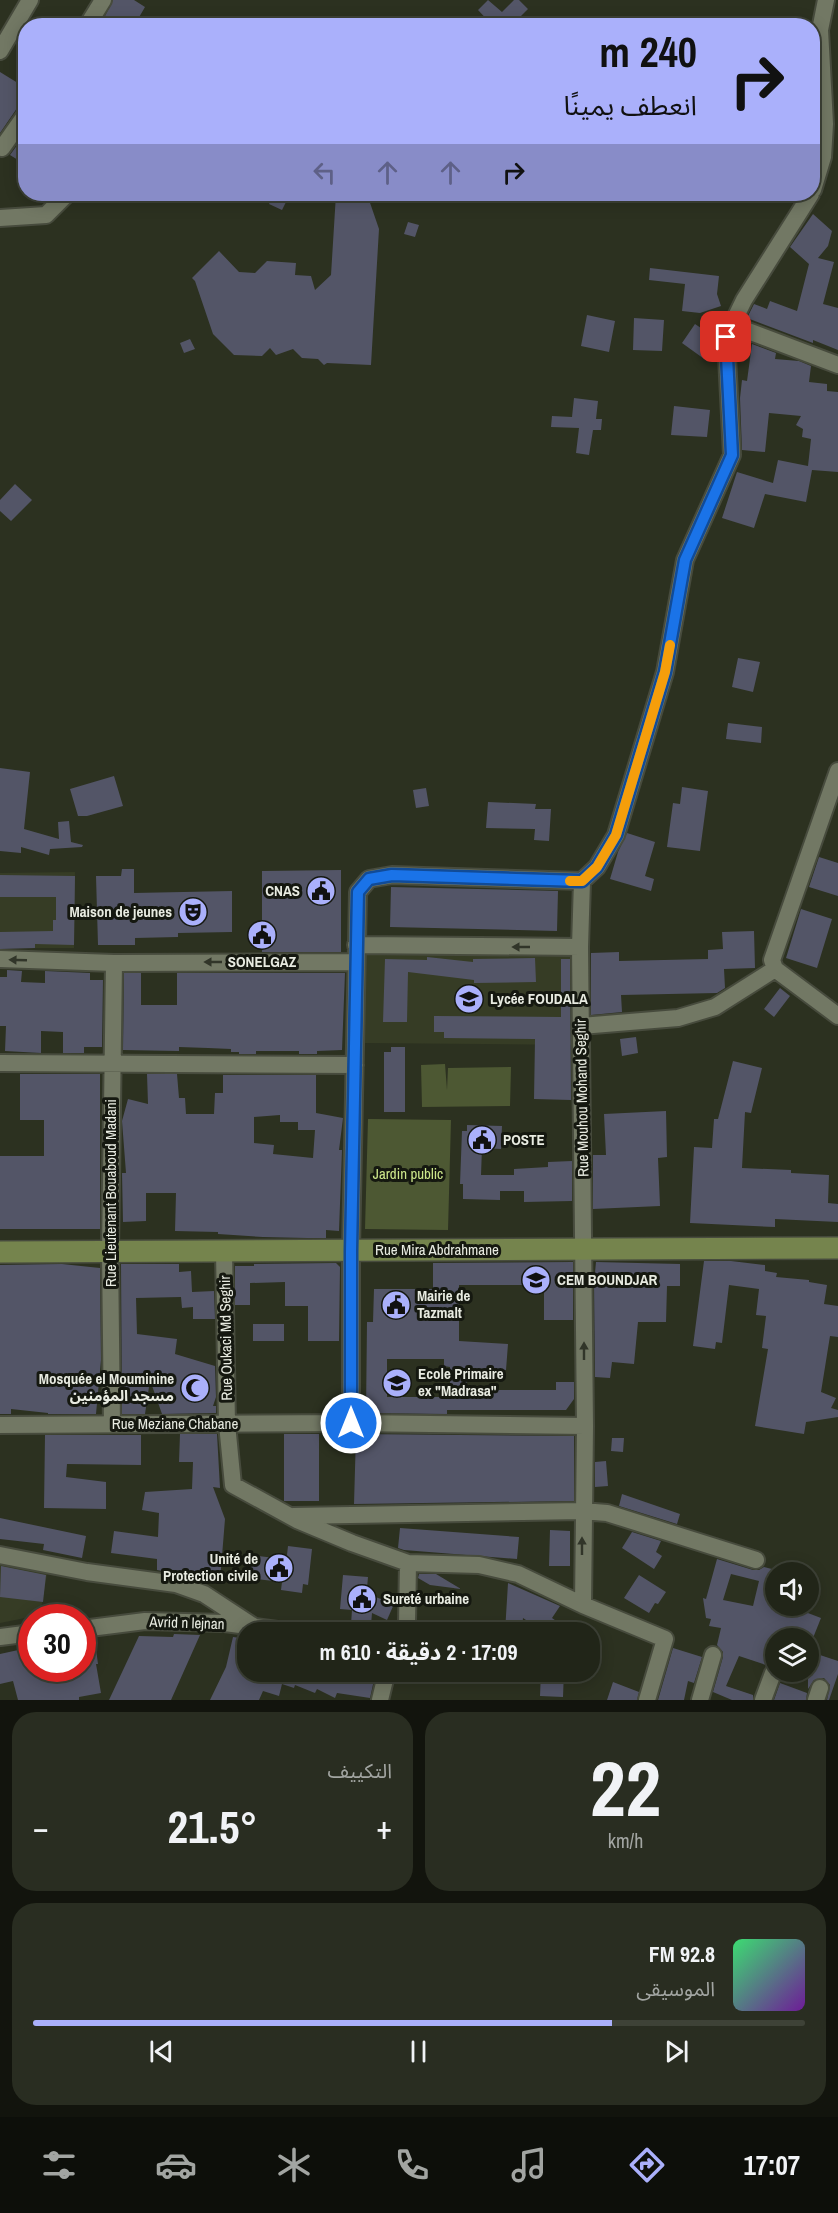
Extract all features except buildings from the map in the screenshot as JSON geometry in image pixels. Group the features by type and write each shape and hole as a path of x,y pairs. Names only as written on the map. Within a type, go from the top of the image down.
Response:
{"main road":[{"name":"Rue Mira Abdrahmane","path":"0,1252 838,1248"}],"street":[{"path":"19,18 30,0"},
{"path":"92,18 103,0"},
{"path":"820,167 823,157 825,124 820,30 826,0"},
{"path":"0,51 18,20"},
{"path":"2,148 18,125"},
{"path":"0,218 46,215 60,201"},
{"path":"351,1423 351,1251 358,892 369,879 392,875 582,881 597,867 616,835 665,672 685,560 732,455 726,337 744,300 806,201"},
{"path":"731,327 748,331 838,365"},
{"path":"838,771 772,960 775,969 838,1016"},
{"name":"Rue Mouhou Mohand Seghir","path":"582,881 580,947 585,1426 582,1605"},
{"path":"0,959 114,963 580,947"},
{"name":"Rue Lieutenant Bouaboud Madani","path":"112,1424 110,1252 114,963"},
{"path":"581,1026 678,1018 715,1007 775,969"},
{"path":"0,1063 355,1065"},
{"name":"Rue Oukaci Md Seghir","path":"224,1251 228,1424 233,1485 289,1516"},
{"name":"Rue Meziane Chabane","path":"0,1425 351,1423 585,1426"},
{"path":"289,1516 582,1511 608,1513 756,1560"},
{"path":"289,1516 352,1543 408,1563 479,1565 518,1574 582,1605 665,1639 647,1700"},
{"path":"0,1555 87,1572 176,1584 204,1594 247,1622"},
{"path":"407,1622 408,1563"},
{"path":"204,1594 205,1623"},
{"name":"Avrid n lejnan","path":"96,1627 145,1621 237,1625"},
{"path":"0,1637 18,1635"},
{"path":"700,1700 713,1655"},
{"path":"380,1700 384,1682"},
{"path":"763,1700 770,1682"}],"shaded area":[{"path":"75,872 74,948 0,948 0,873"},
{"name":"Lycée FOUDALA","path":"574,953 576,1045 365,1043 363,955"},
{"path":"0,1564 47,1574 42,1604 18,1604 18,1619 0,1623"}],"green space":[{"path":"445,1064 447,1090 448,1068 511,1067 510,1106 422,1107 421,1065"},
{"name":"Jardin public","path":"368,1119 451,1120 448,1230 365,1229"}],"slow traffic":[{"path":"570,881 582,881 597,867 616,835 665,672 670,645"}],"place":[{"name":"CNAS","path":"321,891"},
{"name":"Maison de jeunes","path":"193,912"},
{"name":"SONELGAZ","path":"262,935"},
{"name":"Lycée FOUDALA","path":"469,999"},
{"name":"POSTE","path":"482,1140"},
{"name":"CEM BOUNDJAR","path":"536,1280"},
{"name":"Mairie de Tazmalt","path":"396,1305"},
{"name":"Ecole Primaire ex \"Madrasa\"","path":"397,1383"},
{"name":"Mosquée el Mouminine مسجد المؤمنين","path":"195,1388"},
{"name":"Unité de Protection civile","path":"279,1568"},
{"name":"Sureté urbaine","path":"362,1599"}],"route":[{"path":"351,1423 351,1251 358,892 369,879 392,875 582,881 597,867 616,835 665,672 685,560 732,455 726,337"}]}
